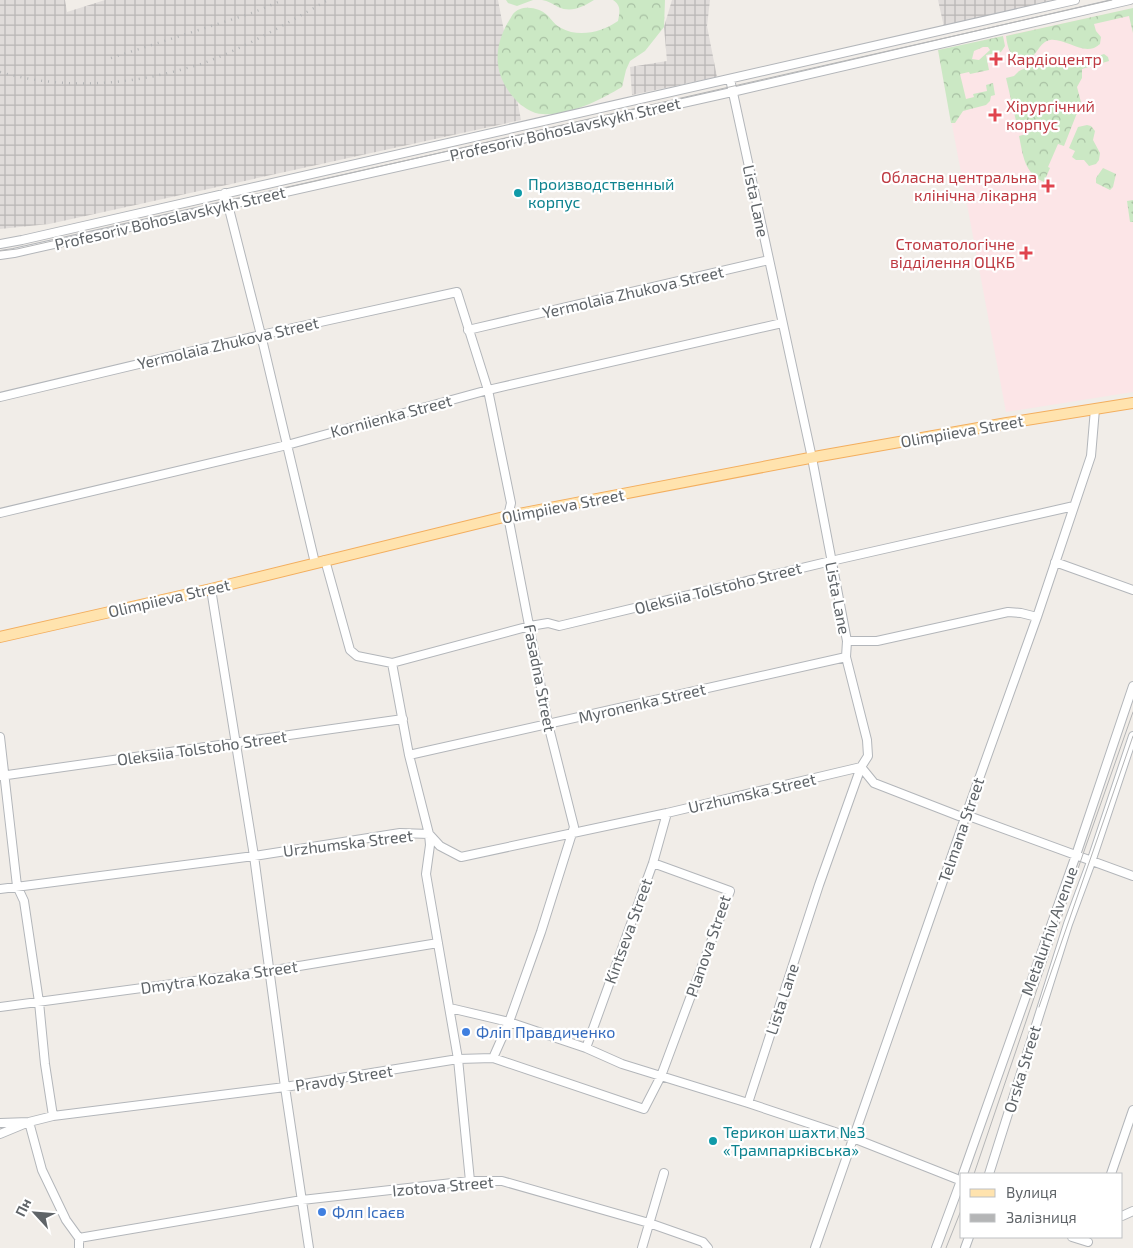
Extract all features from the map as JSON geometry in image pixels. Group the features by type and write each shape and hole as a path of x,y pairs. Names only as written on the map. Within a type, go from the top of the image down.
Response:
{"main road":[{"name":"Olimpiieva Street","path":"0,637 212,589 508,516 812,458 1133,403"}],"street":[{"name":"Profesoriv Bohoslavskykh Street","path":"0,244 1075,0"},
{"name":"Profesoriv Bohoslavskykh Street","path":"0,255 732,92 1130,0"},
{"name":"Lista Lane","path":"730,79 812,458 847,641 846,657 867,740 868,756 861,768 819,885 748,1103"},
{"path":"225,193 262,335 287,445 320,562 350,650 358,656 392,663 409,755 429,834 430,845 426,874 458,1059 470,1181"},
{"name":"Yermolaia Zhukova Street","path":"468,330 769,260"},
{"name":"Yermolaia Zhukova Street","path":"0,397 262,335 456,292"},
{"name":"Fasadna Street","path":"456,292 488,390 512,503 508,516 548,724 574,827 541,932 509,1022 493,1058"},
{"name":"Korniienka Street","path":"0,513 287,445 488,390 782,323"},
{"name":"Telmana Street","path":"815,1248 1037,617 1091,456 1095,409"},
{"name":"Oleksiia Tolstoho Street","path":"392,663 530,626 548,623 559,626 831,561 1074,506"},
{"path":"1055,562 1133,590"},
{"path":"212,589 254,856 285,1088 309,1248"},
{"path":"847,641 878,641 1008,612 1037,617"},
{"name":"Myronenka Street","path":"409,755 846,657"},
{"name":"Metalurhiv Avenue","path":"964,1173 1076,855 1133,686"},
{"name":"Oleksiia Tolstoho Street","path":"2,776 403,719"},
{"name":"Orska Street","path":"989,1173 1068,924 1133,736"},
{"path":"0,737 2,776 17,886 24,901 53,1116"},
{"path":"861,768 874,783 959,816 966,815 1133,876"},
{"name":"Urzhumska Street","path":"0,889 254,856 400,833 429,834 440,846 461,857 667,813 861,768"},
{"name":"Kintseva Street","path":"586,1048 653,863 667,813"},
{"name":"Planova Street","path":"653,863 730,891 661,1076"},
{"name":"Dmytra Kozaka Street","path":"0,1007 269,970 438,943"},
{"path":"450,1008 509,1022 586,1048 622,1064 853,1138 960,1177"},
{"name":"Pravdy Street","path":"0,1123 29,1122 53,1116 285,1088 458,1059 493,1058 644,1109 661,1076"},
{"path":"1111,1173 1131,1122 1133,1110"},
{"path":"0,1134 29,1122 42,1170 66,1220 80,1238 80,1248"},
{"path":"642,1248 664,1173"},
{"name":"Izotova Street","path":"80,1238 302,1200 470,1181 502,1181 649,1224 703,1242 708,1248"},
{"name":"Metalurhiv Avenue","path":"936,1248 960,1183"},
{"path":"1075,1238 1088,1242"}],"shaded area":[{"path":"0,0 65,0 67,12 105,0 498,0 521,120 49,224 0,229"},
{"path":"672,0 710,0 707,26 717,77 632,95 630,67 667,61 664,27"},
{"path":"938,0 1060,0 944,27"},
{"name":"Обласна центральна клінічна лікарня","path":"1133,8 1133,392 1006,412 938,50"}],"green space":[{"path":"506,0 533,0 517,6 508,3"},
{"path":"542,0 594,0 581,7 563,9"},
{"path":"613,0 665,0 664,27 645,51 630,61 622,87 574,110 553,114 535,113 517,101 502,80 498,62 499,43 513,14 525,8 535,9 544,12 557,25 568,31 583,33 598,31 618,21 619,9"},
{"path":"1133,8 1133,33 1129,16 1094,24 1096,31 1101,37 1100,44 1094,48 1082,48 1050,40 1043,43 1027,61 1017,58 1009,50 1006,36"},
{"path":"1003,36 1005,46 1001,52 986,55 989,70 960,74 966,99 974,97 973,94 987,91 986,85 993,83 995,95 991,96 990,101 986,105 963,111 955,123 951,123 938,50","holes":["988,47 990,50 979,60 972,59 974,51"]},
{"path":"1104,54 1108,57 1109,61 1082,69 1082,78 1077,87 1083,110 1077,113 1064,146 1058,144 1044,182 1032,174 1026,163 1019,136 1026,134 1023,120 1016,121 1006,78 1014,76 1019,71 1032,65 1045,66 1062,61 1091,60"},
{"path":"1091,126 1095,131 1093,140 1100,153 1096,164 1089,166 1084,160 1076,160 1072,157 1075,151 1069,148 1078,127"},
{"path":"1103,168 1116,174 1113,187 1110,190 1096,183 1096,178"},
{"path":"1133,200 1133,222 1130,222 1127,201"}],"tram line":[{"path":"0,251 17,249 1112,0"},
{"path":"974,1173 1133,712"},
{"path":"1039,1007 1133,736"},
{"path":"946,1248 960,1213"}],"railway":[{"path":"111,58 252,13 283,0"},
{"path":"0,72 45,81 67,83 113,82 158,75 199,65 224,55 269,33 328,0"}],"place":[{"name":"Кардіоцентр","path":"996,59"},
{"name":"Хірургічний корпус","path":"995,115"},
{"name":"Обласна центральна клінічна лікарня","path":"1048,186"},
{"name":"Производственный корпус","path":"518,193"},
{"name":"Стоматологічне відділення ОЦКБ","path":"1026,253"},
{"name":"Фліп Правдиченко","path":"466,1032"},
{"name":"Терикон шахти №3 «Трампарківська»","path":"713,1141"},
{"name":"Флп Ісаєв","path":"322,1212"}]}
